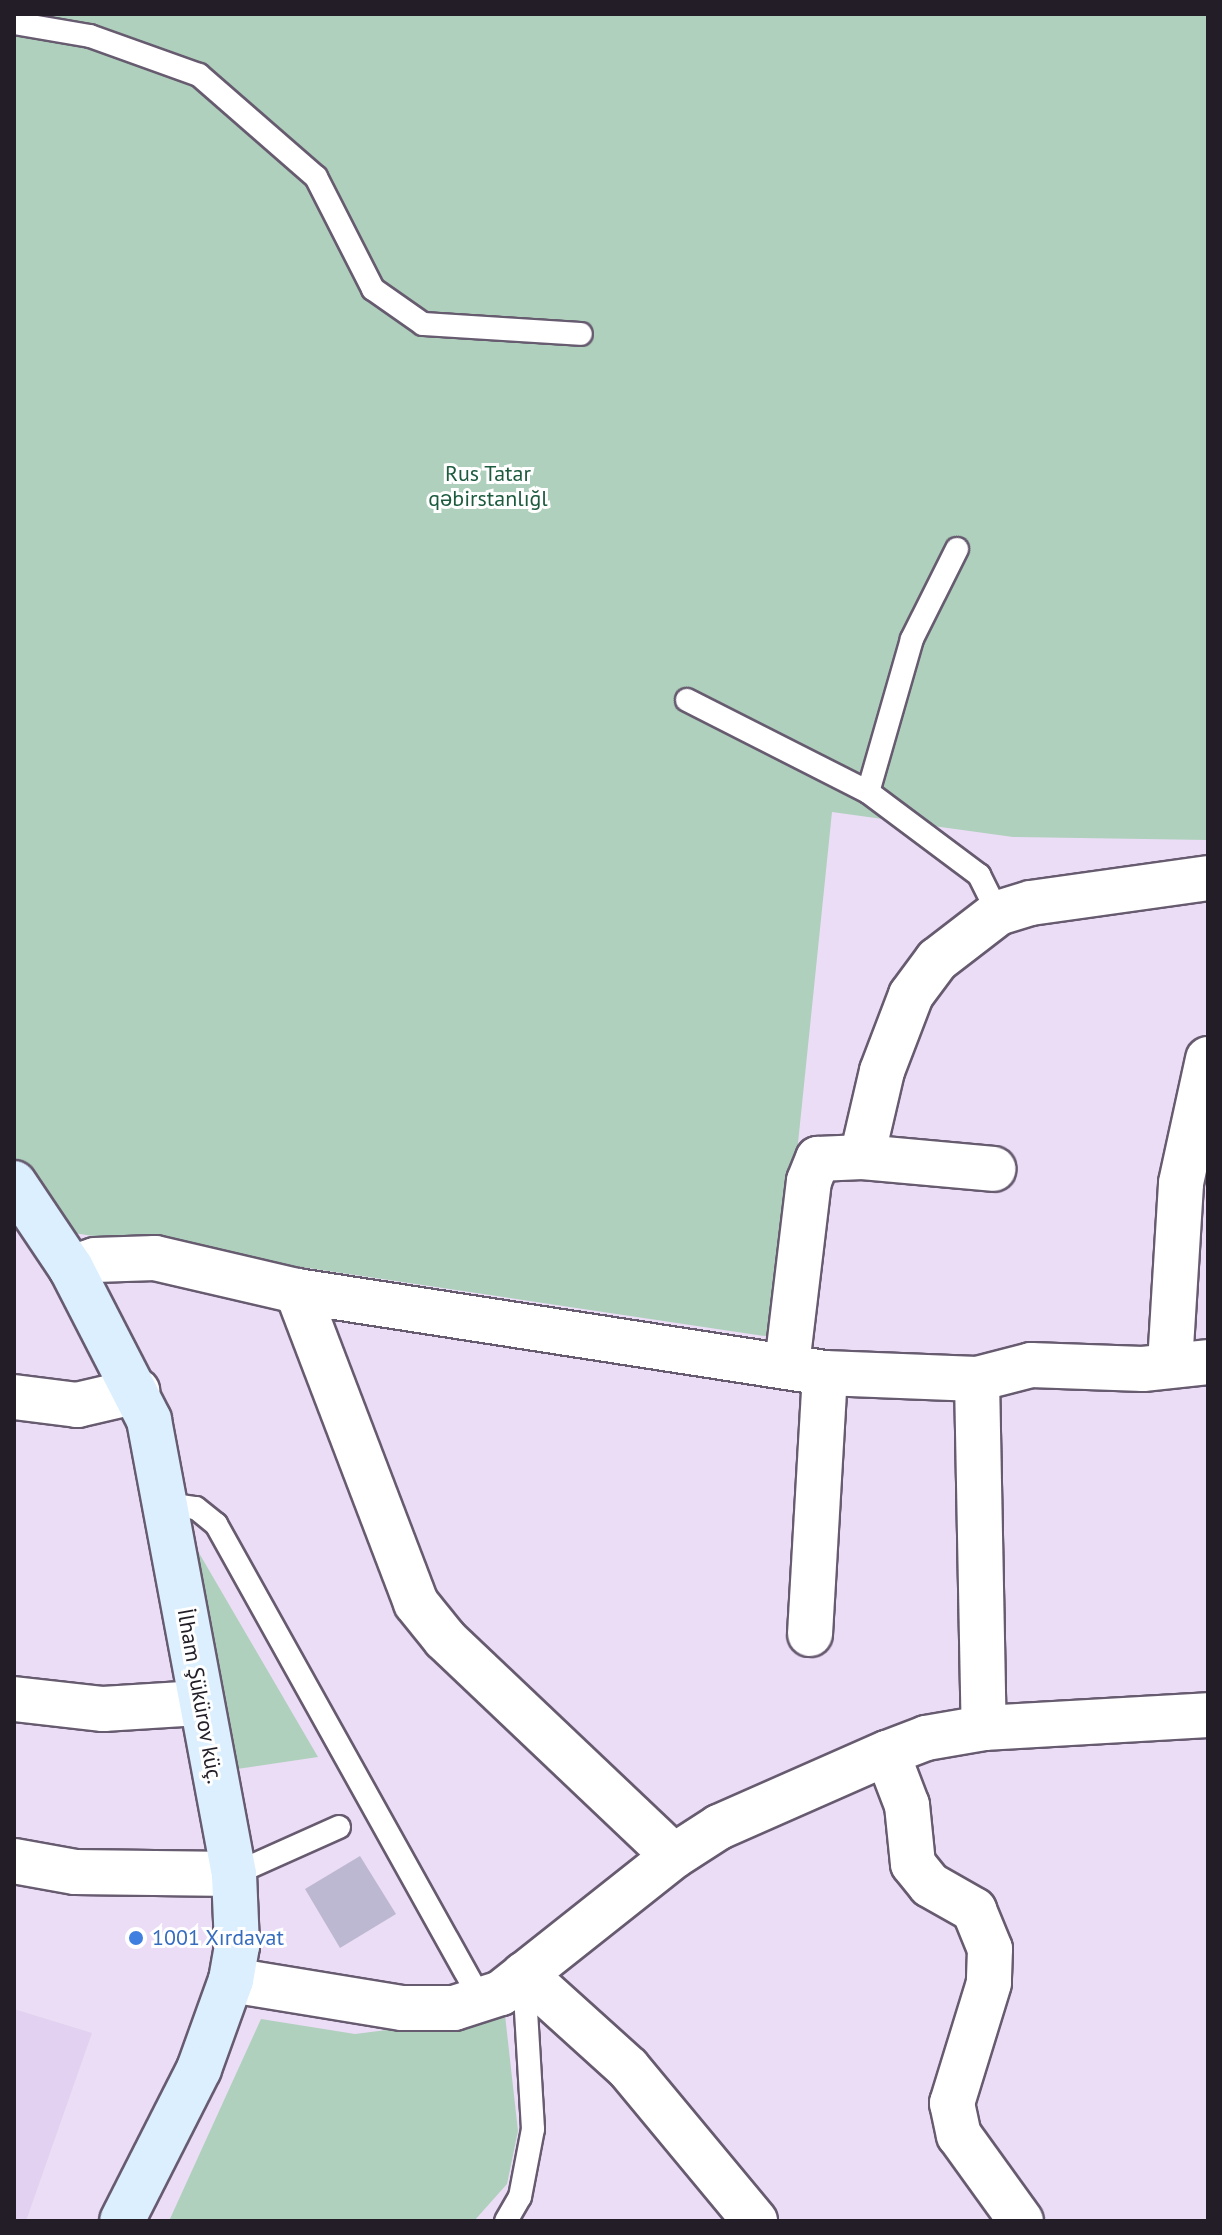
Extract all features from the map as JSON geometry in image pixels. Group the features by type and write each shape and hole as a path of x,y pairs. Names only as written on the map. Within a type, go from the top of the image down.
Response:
{"street":[{"path":"862,1157 882,1071 911,995 937,960 998,913 1031,903 1208,878"},
{"path":"71,1268 95,1260 155,1258 297,1291 806,1369 977,1379 1031,1365 1143,1369 1189,1363 1181,1183 1208,1059"},
{"path":"810,1634 806,1369 809,1181 818,1159 862,1157 993,1169"},
{"name":"İlham Şükürov küç.","path":"14,1183 71,1268 137,1391 160,1458 199,1703 234,1874 237,1946 231,1980 199,2069 122,2221"},
{"path":"297,1291 416,1603 445,1639 674,1856"},
{"path":"977,1379 984,1728"},
{"path":"16,1387 77,1405 137,1391"},
{"path":"14,1699 103,1709 199,1703"},
{"path":"231,1980 402,2008 454,2008 481,2000 524,1974 674,1856 719,1827 887,1753 926,1738 984,1728 1208,1715"},
{"path":"887,1753 907,1805 913,1864 930,1885 974,1910 990,1949 989,1983 952,2103 959,2135 1021,2221"},
{"path":"14,1861 75,1872 234,1874"},
{"path":"524,1974 628,2068 755,2221"}],"lane":[{"path":"14,23 90,36 199,75 316,177 373,289 423,324 581,334"},
{"path":"868,792 912,639 957,549"},
{"path":"687,700 868,792 979,875 998,913"},
{"path":"167,1504 196,1508 216,1524 481,2000"},
{"path":"234,1874 339,1827"},
{"path":"506,2221 520,2197 533,2129 524,1974"}],"shaded area":[{"path":"14,2009 92,2033 26,2221 14,2221"}],"green space":[{"name":"Rus Tatar qəbirstanlığl","path":"14,14 1208,14 1208,840 1013,837 832,812 778,1338 40,1228 14,1176"},
{"path":"192,1541 318,1757 237,1769"},
{"path":"505,2015 518,2131 507,2184 474,2221 169,2221 261,2019 355,2034"}],"building":[{"path":"360,1856 396,1914 340,1948 305,1889"}],"place":[{"name":"1001 Xırdavat","path":"136,1938"}]}
